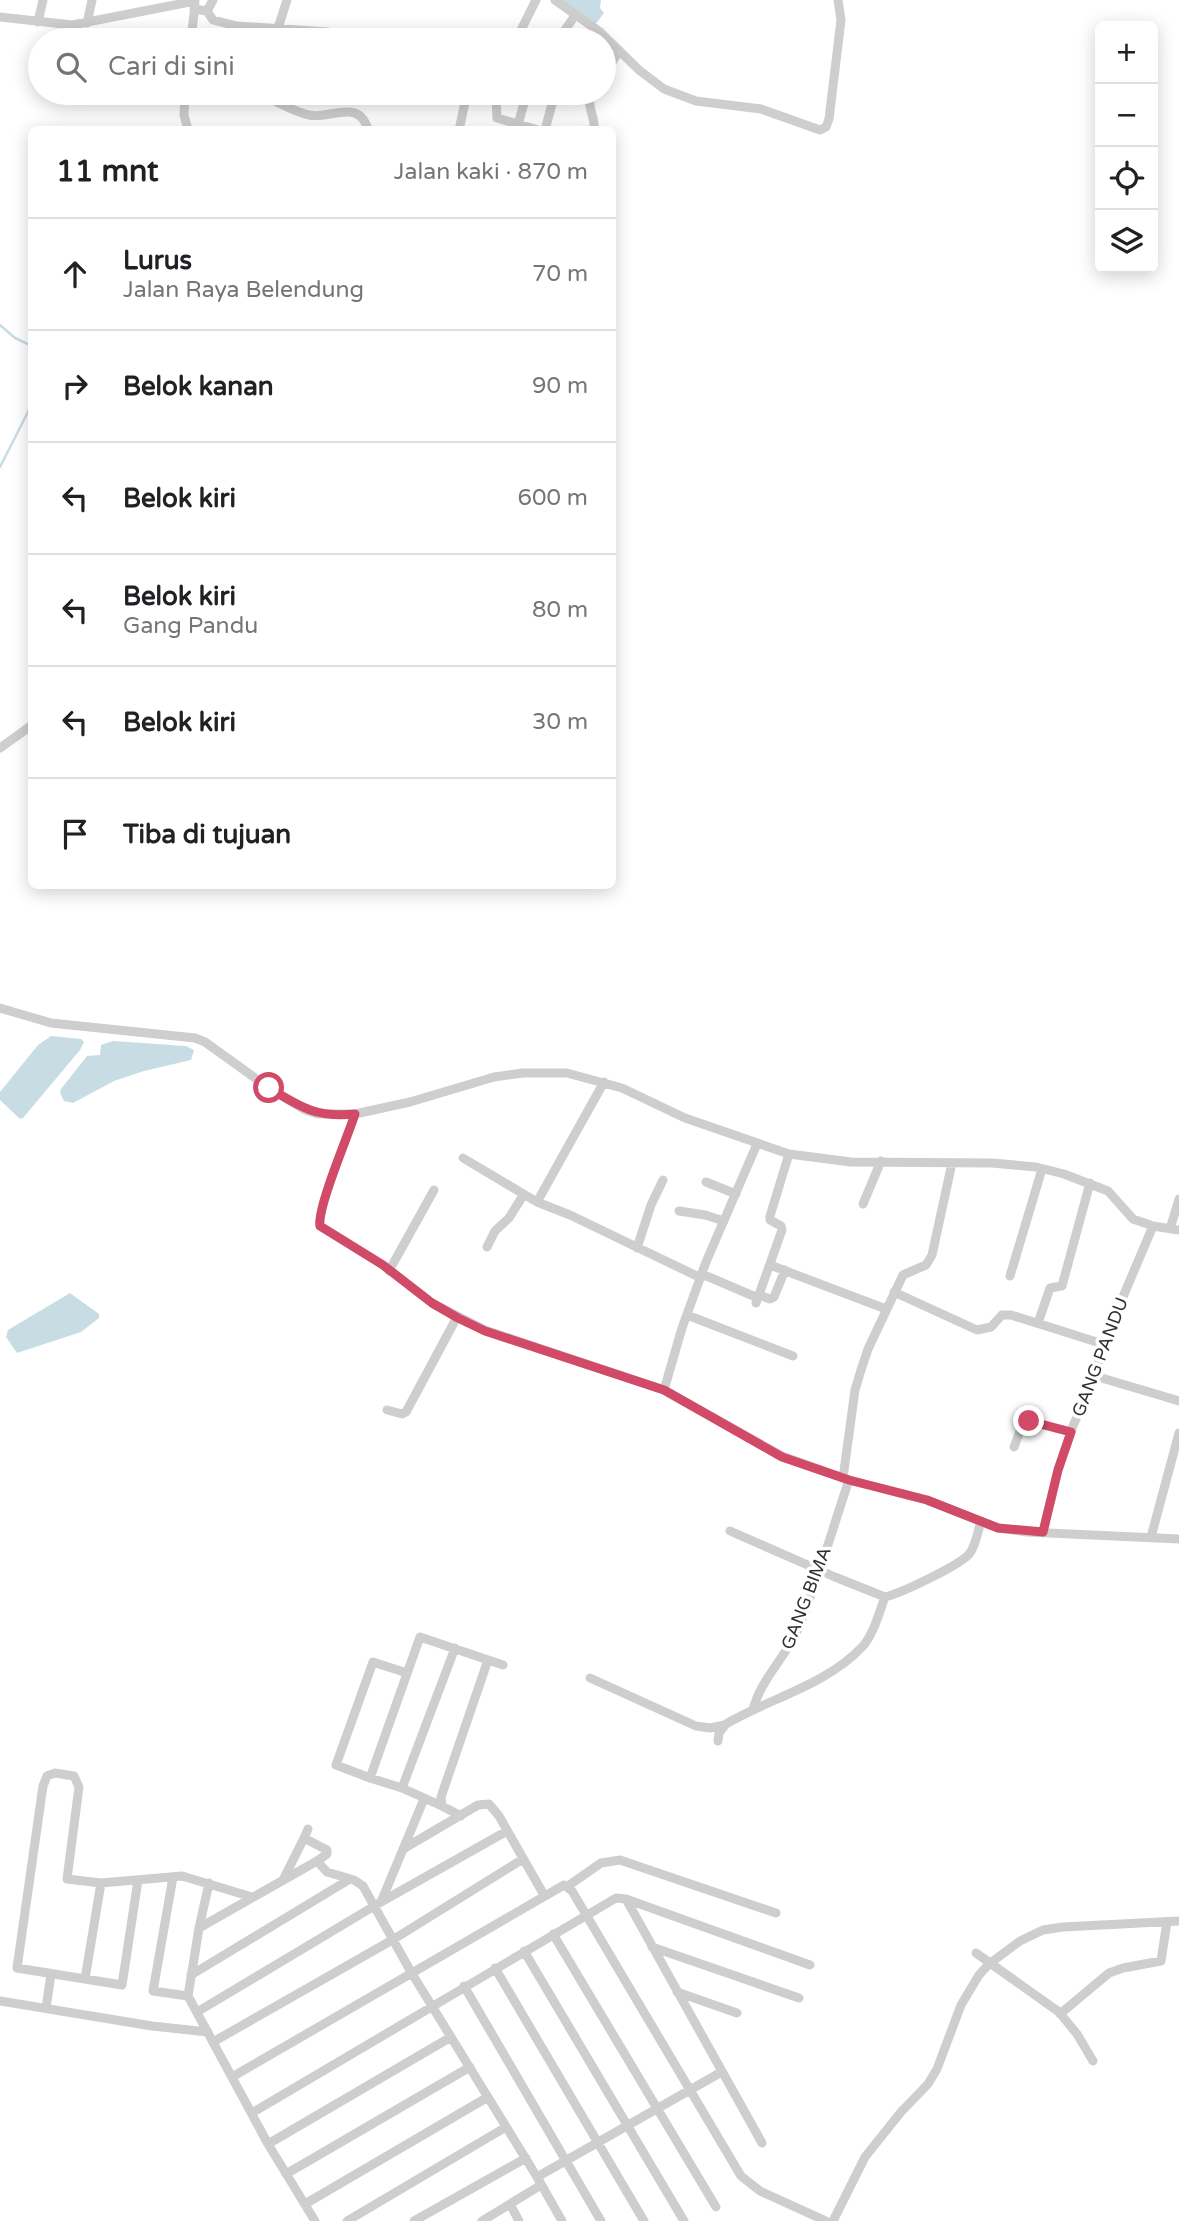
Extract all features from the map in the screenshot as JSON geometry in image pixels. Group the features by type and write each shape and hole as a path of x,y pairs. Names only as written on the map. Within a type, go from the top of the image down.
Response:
{"street":[{"path":"38,22 43,0"},
{"path":"87,23 93,0"},
{"path":"207,11 212,0"},
{"path":"278,28 287,0"},
{"path":"522,28 536,0"},
{"path":"555,0 595,28"},
{"path":"616,48 639,70 674,94 702,102 761,109 822,129 826,127 829,119 836,69 841,20 838,0"},
{"path":"0,17 62,26 195,3 207,11 209,17 216,22 252,28"},
{"path":"192,28 195,3"},
{"path":"566,28 576,14"},
{"path":"616,56 619,51"},
{"path":"184,105 187,126"},
{"path":"285,105 311,116 355,113 364,119 367,126"},
{"path":"459,126 464,105"},
{"path":"496,105 497,118 522,126"},
{"path":"518,125 523,105"},
{"path":"546,126 552,105"},
{"path":"590,105 594,126"},
{"path":"0,748 28,728"},
{"path":"0,1008 51,1023 195,1038 305,1110 318,1114 355,1114 410,1102 494,1077 523,1073 567,1073 604,1082 685,1118 789,1154 852,1162 992,1163 1042,1169 1090,1183 1113,1195 1133,1219 1174,1229 1179,1199"},
{"path":"537,1202 604,1082"},
{"path":"355,1114 319,1224 383,1265 388,1272 432,1303 457,1317 485,1331 664,1390 782,1457 846,1479 927,1500 1007,1530 1179,1539"},
{"path":"664,1390 687,1315 757,1144"},
{"path":"758,1299 782,1228 770,1220 789,1154"},
{"path":"463,1158 537,1202 758,1299 774,1297 785,1270"},
{"path":"863,1203 881,1161"},
{"path":"952,1163 932,1255 926,1265 903,1275 894,1292 977,1330 986,1329 1005,1314 1103,1344"},
{"path":"1010,1276 1042,1169"},
{"path":"638,1248 651,1205 663,1180"},
{"path":"706,1182 736,1194"},
{"path":"1038,1324 1050,1288 1063,1285 1090,1183"},
{"path":"388,1272 434,1190"},
{"path":"487,1247 495,1231 509,1218 524,1194"},
{"path":"679,1211 724,1221"},
{"name":"GANG PANDU","path":"1043,1532 1058,1470 1071,1432 1095,1376 1103,1344 1153,1226"},
{"path":"770,1265 886,1309"},
{"name":"GANG BIMA","path":"753,1710 757,1696 790,1646 820,1570 846,1479 858,1380 868,1349 894,1292"},
{"path":"687,1315 793,1356"},
{"path":"387,1410 402,1414 407,1412 457,1317"},
{"path":"1095,1376 1179,1401"},
{"path":"1014,1447 1022,1426 1029,1421 1071,1432"},
{"path":"1151,1537 1179,1433"},
{"path":"590,1678 696,1726 710,1728 726,1724 828,1674 855,1653 864,1645 870,1634 885,1597 935,1575 967,1556 974,1545 981,1521"},
{"path":"730,1531 885,1597"},
{"path":"370,1778 420,1637 503,1665"},
{"path":"402,1788 455,1648"},
{"path":"442,1806 441,1797 488,1660"},
{"path":"407,1673 373,1662 336,1765 402,1788 461,1816"},
{"path":"718,1741 719,1733 726,1724"},
{"path":"138,1880 122,1985 17,1968 43,1786 47,1776 55,1773 74,1776 79,1787 67,1879 101,1883 173,1877 182,1877 252,1897"},
{"path":"378,1904 424,1798"},
{"path":"403,1849 478,1805 489,1804 544,1895"},
{"path":"283,1880 308,1829"},
{"path":"197,2011 507,1831"},
{"path":"199,1928 327,1854 327,1850 303,1838"},
{"path":"213,2042 394,1939 523,1859"},
{"path":"232,2077 561,1885 568,1886 601,1863 620,1860 776,1913"},
{"path":"317,1861 327,1872 363,1886 378,1904 411,1972 562,2221"},
{"path":"173,1877 153,1991 188,1996"},
{"path":"191,1975 350,1879"},
{"path":"85,1979 101,1883"},
{"path":"209,1883 188,1996 268,2144 315,2221"},
{"path":"568,1886 741,2176 760,2191 826,2221"},
{"path":"252,2113 616,1898 626,1899 810,1965"},
{"path":"626,1899 762,2143"},
{"path":"833,2221 865,2157 901,2112 928,2084 937,2069 969,1989 989,1964 1020,1941 1042,1930 1179,1921"},
{"path":"1060,2014 1109,1973 1161,1961 1167,1922"},
{"path":"553,1934 716,2207"},
{"path":"652,1947 799,1998"},
{"path":"524,1951 684,2221"},
{"path":"976,1953 1043,1998 1077,2034 1093,2061"},
{"path":"495,1968 644,2221"},
{"path":"46,2008 51,1974"},
{"path":"464,1986 601,2221"},
{"path":"677,1992 737,2013"},
{"path":"0,2001 152,2026 208,2032"},
{"path":"268,2144 451,2037"},
{"path":"286,2174 470,2067"},
{"path":"482,2221 510,2204 565,2160 718,2074"},
{"path":"305,2204 488,2097"},
{"path":"346,2221 506,2127"},
{"path":"414,2221 526,2158"},
{"path":"510,2204 519,2221"}],"shaded area":[{"path":"561,0 601,0 600,8 604,13 595,25"},
{"path":"51,1036 81,1039 84,1042 20,1119 0,1100 0,1092 38,1045"},
{"path":"113,1041 186,1046 194,1050 191,1060 114,1081 73,1103 64,1101 61,1089 87,1056 100,1055 101,1045"},
{"path":"70,1293 99,1314 99,1318 81,1332 17,1353 6,1337 8,1330"}],"waterway":[{"path":"0,325 15,338 28,344"},
{"path":"0,467 28,412"}],"route":[{"path":"269,1088 305,1110 318,1114 355,1114 319,1220 320,1226 383,1265 388,1272 432,1303 485,1331 664,1390 782,1457 849,1480 927,1500 998,1528 1043,1532 1058,1470 1071,1432 1029,1421"}]}
